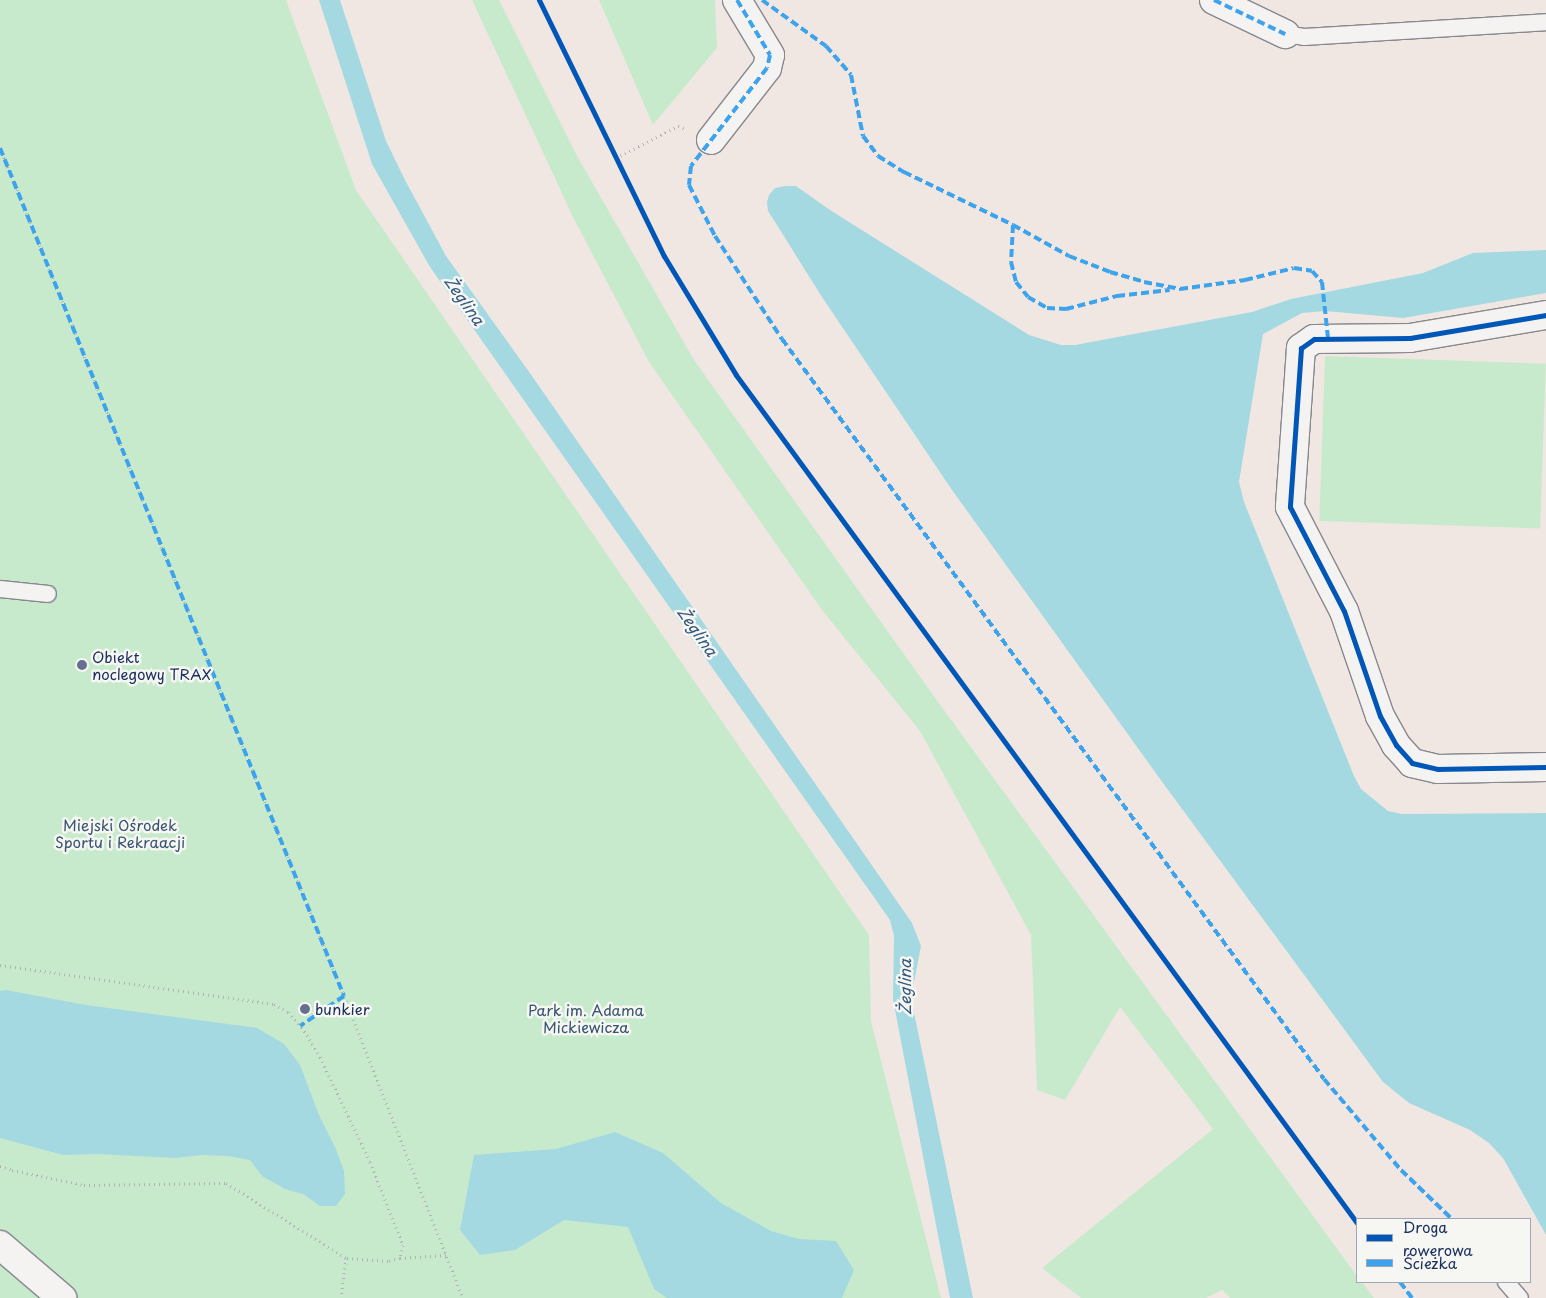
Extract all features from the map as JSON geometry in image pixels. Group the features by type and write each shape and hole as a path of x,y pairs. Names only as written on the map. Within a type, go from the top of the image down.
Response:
{"street":[{"path":"711,140 768,68 770,55 737,0"},
{"path":"1214,0 1285,34"},
{"path":"1546,315 1410,338 1314,339 1301,348 1290,507 1344,611 1380,716 1396,745 1412,763 1438,769 1546,767"},
{"path":"0,1246 62,1298"}],"lane":[{"path":"1285,34 1304,37 1546,22"},
{"path":"0,589 48,594"},
{"path":"1507,1283 1520,1298"}],"path":[{"path":"616,158 650,141"},
{"path":"0,148 463,1298"},
{"path":"0,965 274,1004 288,1012 307,1035 320,1057 370,1162 401,1238 403,1245 400,1258"},
{"path":"0,1166 84,1185 226,1183 346,1258 388,1261 400,1258 446,1255"},
{"path":"341,1298 346,1258"}],"green space":[{"name":"Park im. Adama Mickiewicza","path":"0,0 286,0 356,190 869,935 871,1021 941,1298 0,1298"},
{"path":"472,0 499,0 576,154 694,360 941,706 1356,1275 1356,1283 1363,1283 1374,1298 1230,1298 1222,1290 1206,1298 1081,1298 1042,1268 1213,1129 1120,1007 1065,1100 1037,1090 1031,935 920,731 822,610 649,362 573,217"},
{"path":"599,0 715,0 717,48 653,125"},
{"path":"1325,356 1546,364 1540,529 1319,521"}],"water":[{"name":"Żeglina","path":"319,0 340,0 386,141 446,256 532,376 912,923 921,946 911,998 973,1298 950,1298 893,999 894,936 890,920 430,267 372,164"},
{"path":"796,186 830,210 1029,335 1061,345 1075,345 1252,312 1291,299 1423,273 1473,253 1546,250 1546,293 1403,318 1325,311 1302,313 1263,334 1239,482 1244,502 1354,776 1361,789 1388,811 1402,814 1546,813 1546,1235 1503,1158 1489,1143 1470,1130 1409,1103 1383,1082 1163,783 952,490 820,294 768,211 767,202 769,195 775,188"},
{"path":"6,990 86,1005 257,1028 284,1044 300,1065 319,1115 336,1149 344,1171 345,1194 336,1206 320,1206 303,1194 285,1189 262,1176 250,1160 228,1156 202,1155 175,1158 97,1154 63,1155 0,1138 0,991"},
{"path":"615,1132 663,1153 721,1203 771,1231 799,1239 836,1241 854,1270 842,1298 667,1298 654,1289 628,1227 564,1220 515,1250 480,1255 460,1230 474,1155 556,1149"}],"marked path":[{"path":"737,0 770,55 767,68 691,166 689,185 715,236 782,339 1324,1079 1401,1170 1451,1218"},
{"path":"762,0 826,46 851,75 863,136 878,156 904,172 1013,225 1069,256 1110,272 1144,282 1180,289 1245,280 1294,268 1312,271 1322,282 1328,338"},
{"path":"1214,0 1285,34"},
{"path":"0,148 344,996 300,1026"},
{"path":"1013,225 1011,262 1016,282 1028,297 1047,308 1066,309 1117,296 1170,290"},
{"path":"1401,1283 1412,1298"}],"cycle path":[{"path":"539,0 664,256 736,375 1356,1222"},
{"path":"1546,315 1410,338 1314,339 1301,348 1290,507 1344,611 1380,716 1396,745 1412,763 1438,769 1546,767"}],"place":[{"name":"Obiekt noclegowy TRAX","path":"82,665"},
{"name":"bunkier","path":"305,1009"}],"park label":[{"name":"Miejski Ośrodek Sportu i Rekraacji","path":"120,832"}]}
